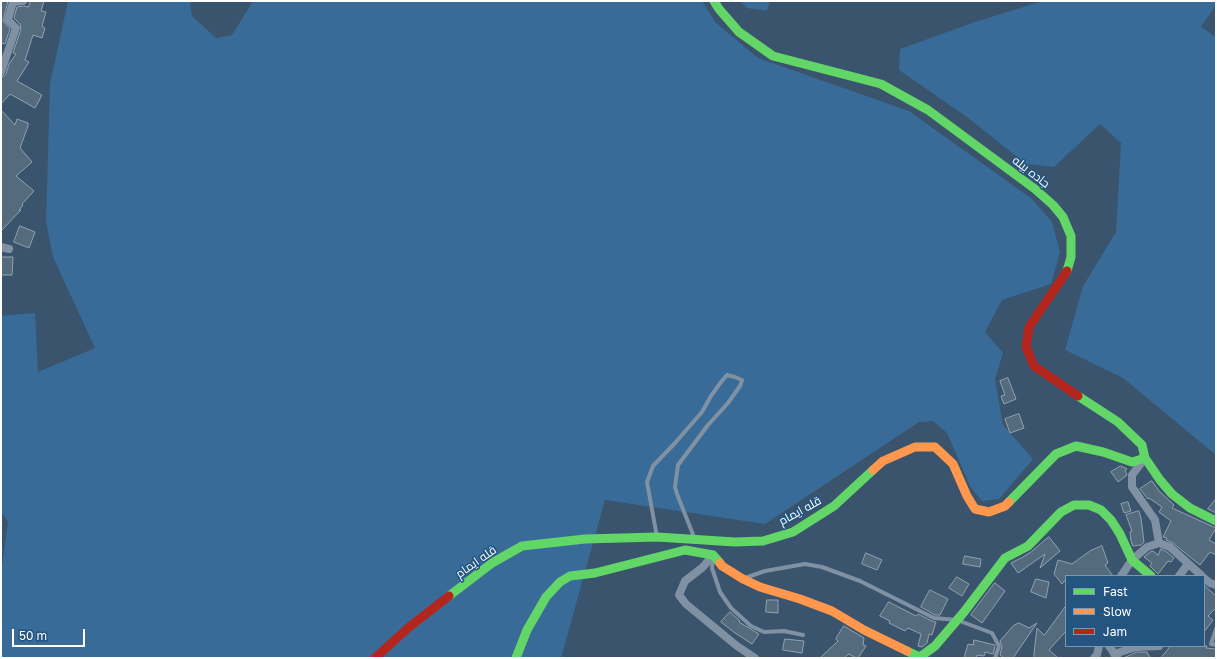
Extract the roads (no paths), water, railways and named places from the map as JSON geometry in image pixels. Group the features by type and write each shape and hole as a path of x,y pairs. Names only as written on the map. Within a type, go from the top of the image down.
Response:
{"street":[{"path":"1,72 3,61 16,28 8,20 13,2 23,1"},
{"name":"جاده بیله","path":"714,1 739,32 773,56 881,84 928,110 1035,189 1053,205 1063,217 1071,236 1071,257 1066,273 1029,327 1026,347 1034,366 1118,422 1142,445 1145,458 1160,480 1172,494 1190,508 1216,521"},
{"name":"قله ایمام","path":"375,658 408,628 492,563 522,546 585,539 657,537 735,542 763,541 793,532 834,506 883,461 915,446 935,447 953,464 967,496 975,509 988,512 1005,506 1056,454 1076,446 1103,452 1132,462 1145,458"},
{"path":"1145,458 1132,475 1132,486 1156,520 1159,543"},
{"path":"516,658 527,630 546,596 560,582 570,576 595,573 685,550 713,555 722,566 743,579 760,587 800,599 832,611 864,630 920,657 935,646 1005,558 1028,546 1061,512 1074,505 1089,505 1100,510 1106,515 1120,534 1132,560 1150,575"},
{"path":"1122,575 1132,560 1147,547 1159,543 1170,547 1201,575"},
{"path":"713,555 703,566 685,581 679,594 686,604 737,646 755,658"},
{"path":"1180,575 1188,564"},
{"path":"1205,579 1216,585"},
{"path":"1094,658 1097,655 1099,647"},
{"path":"1110,647 1116,656 1136,647"}],"lane":[{"path":"657,537 647,482 653,466 702,412 727,375 735,376 742,380 740,386 678,465 675,487 676,494 695,539"},
{"path":"713,555 712,568 720,592 731,608 751,626 764,632 784,631 803,635"},
{"path":"743,579 765,571 805,564 822,567 860,581 934,618 957,620 992,633 998,646 995,658"},
{"path":"1216,629 1211,644 1216,645"}]}
